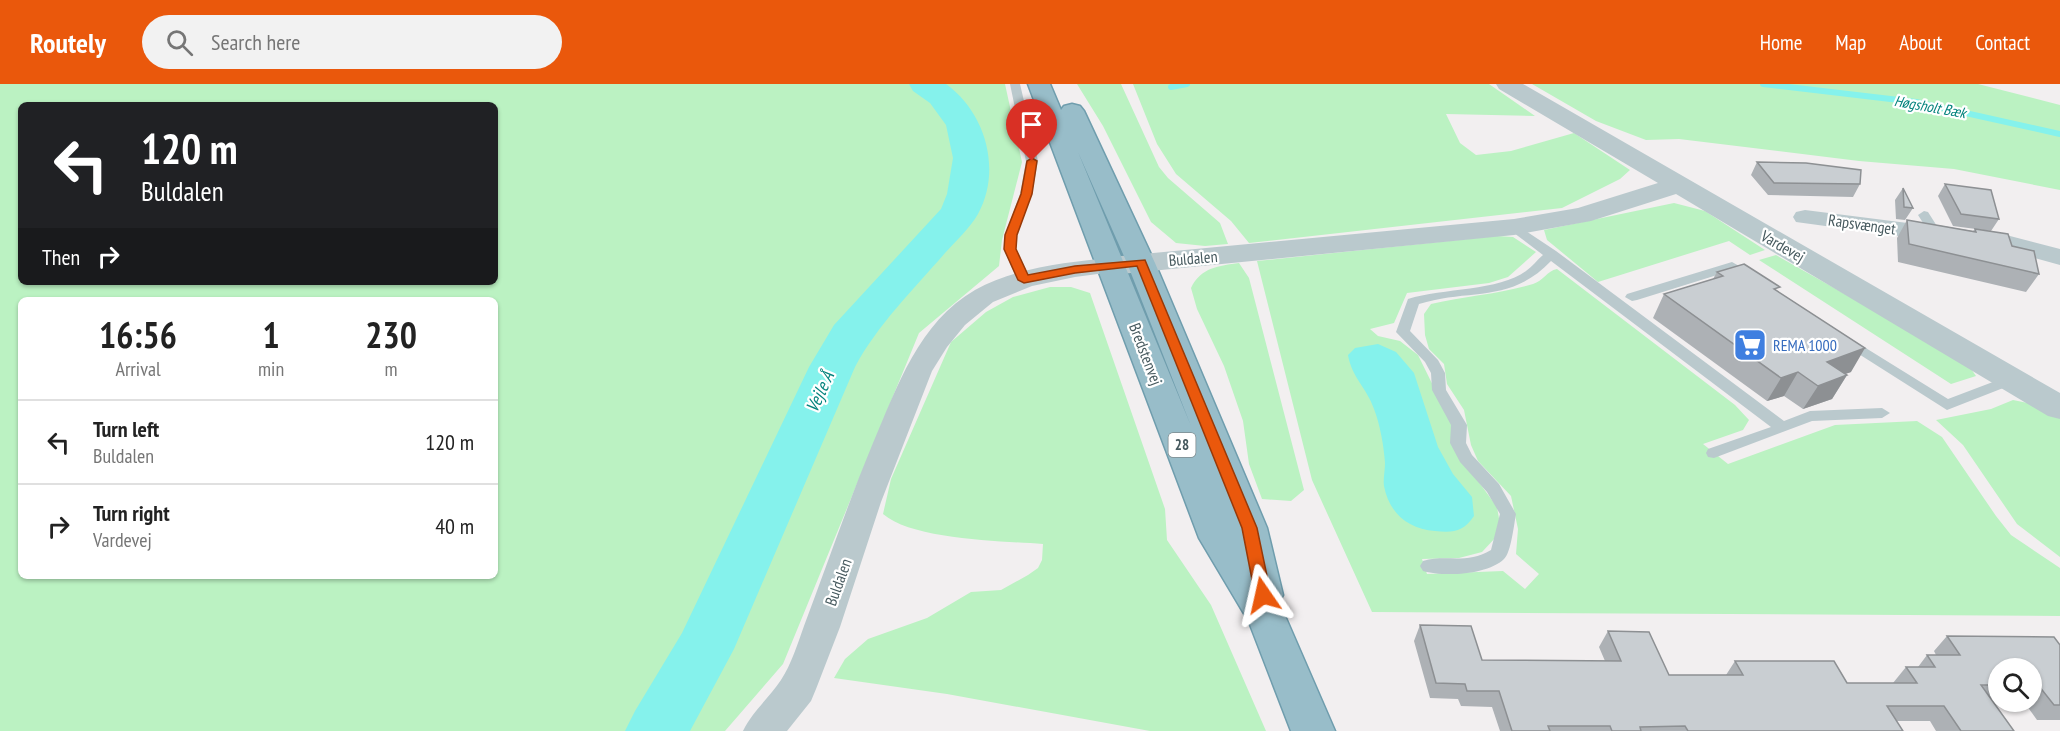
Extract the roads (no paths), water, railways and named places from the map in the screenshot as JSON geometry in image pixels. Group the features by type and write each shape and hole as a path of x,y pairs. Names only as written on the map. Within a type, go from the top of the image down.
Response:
{"highway":[{"name":"Bredstenvej","path":"1039,84 1249,528 1267,617 1313,731"},
{"name":"Bredstenvej","path":"1060,84 1126,264"}],"street":[{"name":"Vardevej","path":"1507,84 2060,408"},
{"name":"Buldalen","path":"763,731 797,689 826,617 865,502 918,371 936,342 955,319 984,296 1024,280 1075,269 1514,227 1582,216 1679,185"},
{"name":"Rapsvænget","path":"1805,217 1930,224 2060,257"}],"lane":[{"path":"1015,84 1032,161 1026,194 1011,235 1010,249 1024,280"},
{"path":"1514,227 1783,428"},
{"path":"1429,566 1461,567 1485,564 1499,554 1508,514 1493,488 1466,458 1458,443 1459,425 1439,390 1438,373 1431,360 1403,332 1413,302 1427,296 1506,284 1530,275 1551,254"},
{"path":"1632,297 1732,266 1761,285"},
{"path":"1839,336 1947,405 2011,380"},
{"path":"1714,453 1810,416 1882,413"}],"water":[{"path":"1378,344 1396,352 1414,373 1438,447 1453,474 1472,497 1474,516 1462,528 1441,532 1416,527 1401,518 1390,504 1384,486 1385,463 1378,422 1348,355 1355,348"}],"waterway":[{"name":"Vejle Å","path":"657,731 704,649 832,367 850,335 959,213 970,176 969,141 954,110 925,84"},
{"name":"Høgsholt Bæk","path":"1171,87 1187,84"},
{"name":"Høgsholt Bæk","path":"1763,84 1916,102 2060,134"}],"place":[{"name":"REMA 1000","path":"1750,345"}]}
